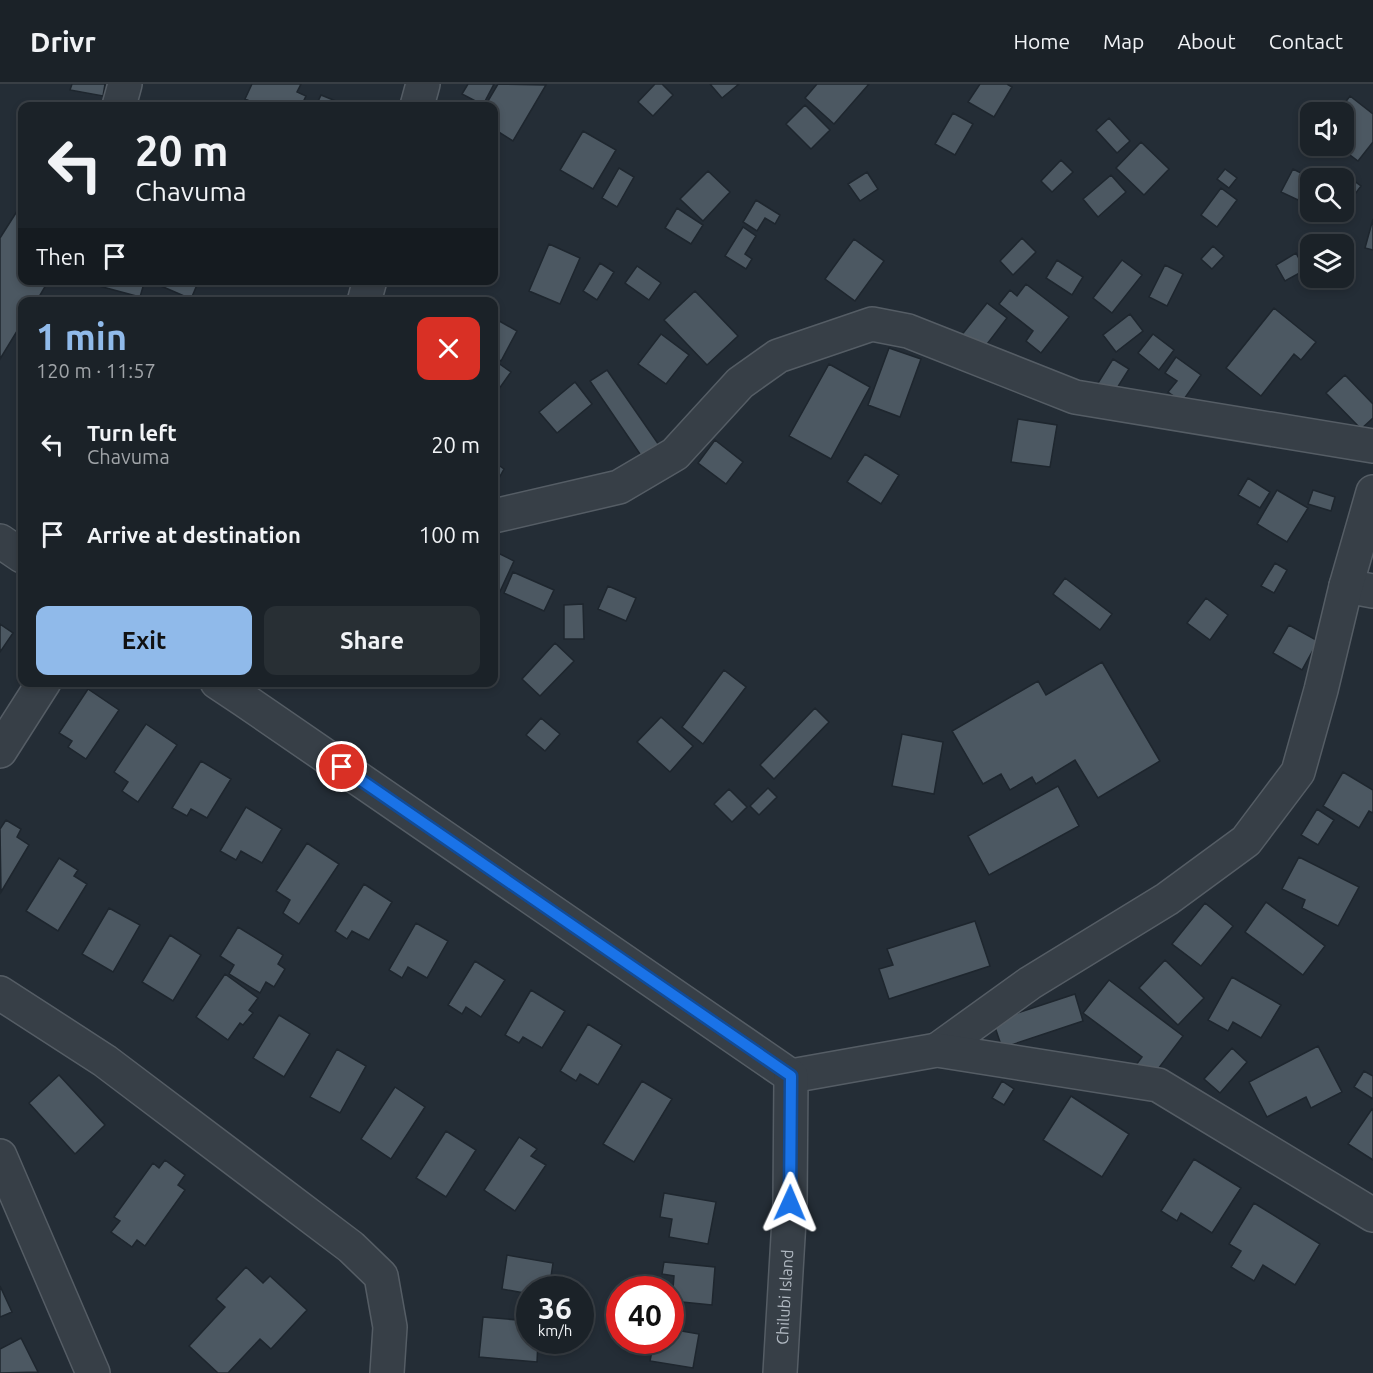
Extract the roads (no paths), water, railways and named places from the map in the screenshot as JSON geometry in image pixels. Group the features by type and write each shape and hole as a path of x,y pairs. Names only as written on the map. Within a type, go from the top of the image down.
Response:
{"street":[{"path":"120,102 124,84"},
{"path":"418,102 423,84"},
{"path":"498,515 619,487 675,454 740,383 778,356 872,324 908,330 1075,398 1373,446"},
{"path":"937,1050 1030,983 1167,899 1246,841 1298,772 1321,690 1359,588 1373,492"},
{"path":"0,541 18,553"},
{"path":"0,751 41,687"},
{"path":"248,691 791,1076 937,1050 1158,1085 1373,1215"},
{"path":"0,993 105,1062 351,1246 381,1276 390,1327 387,1373"},
{"name":"Chilubi Island","path":"780,1373 790,1203 791,1076"},
{"path":"0,1156 93,1373"}]}
